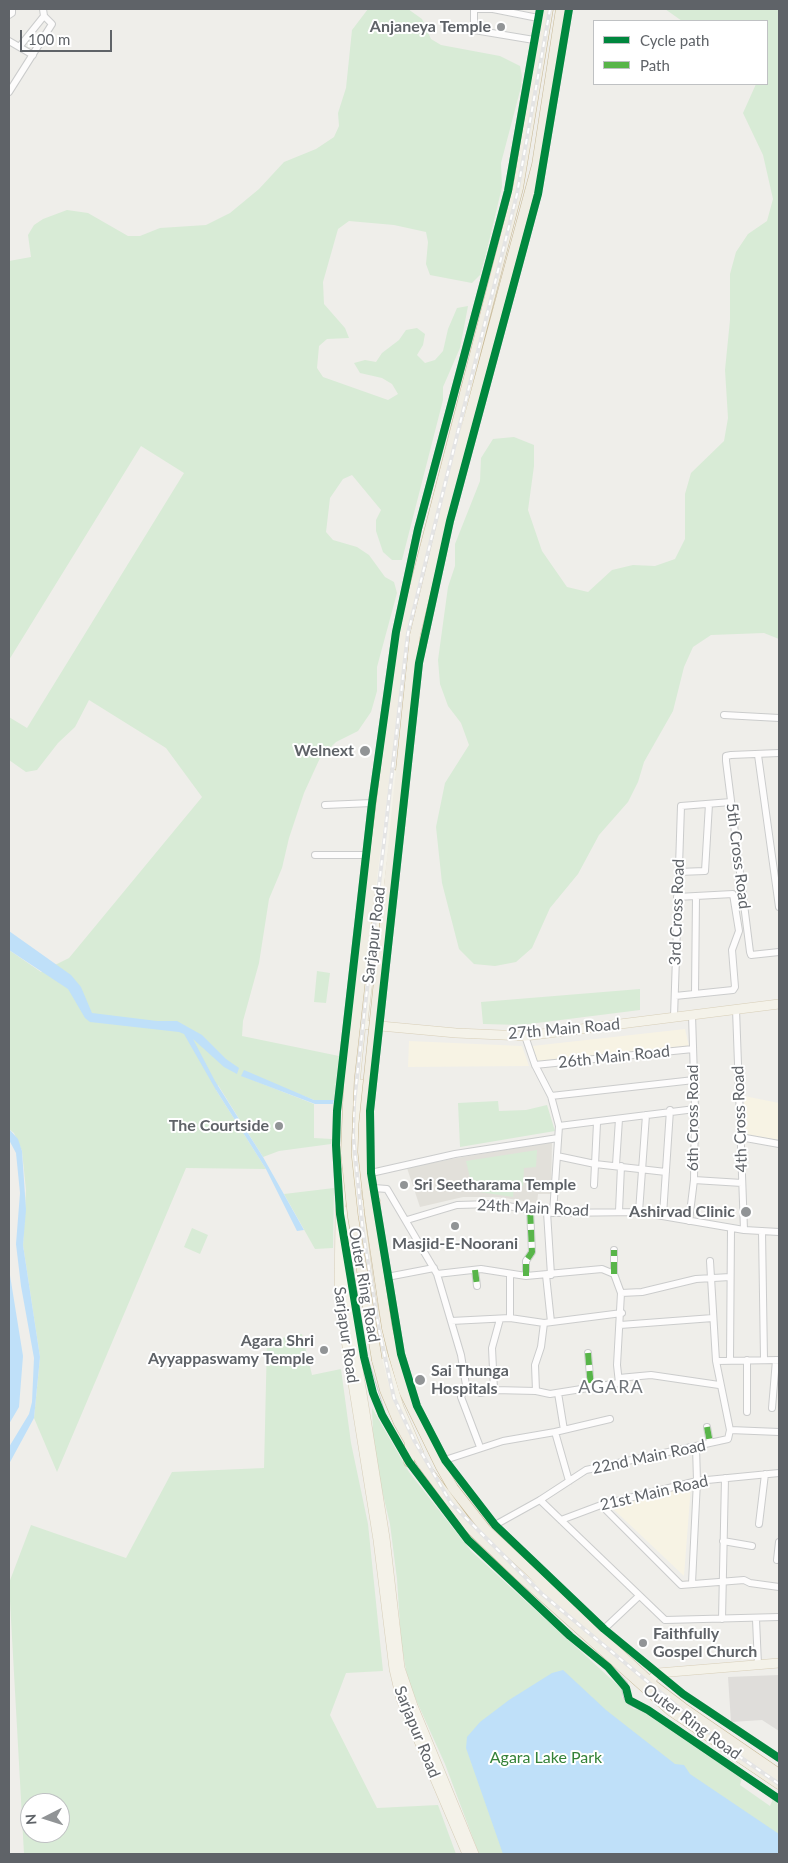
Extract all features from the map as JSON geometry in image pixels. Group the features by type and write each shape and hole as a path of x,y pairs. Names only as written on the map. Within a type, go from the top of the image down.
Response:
{"highway":[{"name":"Outer Ring Road","path":"548,9 518,188 403,633 357,1005 346,1124 348,1186 377,1360 394,1412 422,1463 470,1528 488,1546 646,1684 779,1774"},
{"name":"Outer Ring Road","path":"561,9 535,174 454,474 415,635 374,1017 363,1152 371,1224 388,1328 404,1390 443,1463 454,1488 486,1530 646,1684 670,1710 779,1784"},
{"path":"387,761 393,774"},
{"path":"409,1462 410,1443"}],"main road":[{"name":"Sarjapur Road","path":"393,774 352,1114 352,1158 345,1173 340,1214 339,1296 378,1540 397,1684 401,1699 466,1854"},
{"name":"27th Main Road","path":"348,1023 525,1036 779,1004"},
{"path":"363,1023 358,1157 360,1205 376,1202"},
{"name":"Outer Ring Road","path":"352,1158 382,1351 399,1406 416,1443 422,1463"},
{"name":"Sarjapur Road","path":"360,1205 349,1210 347,1215 346,1302 385,1538 400,1668 404,1684 474,1854"},
{"path":"646,1684 658,1673 779,1663"}],"street":[{"path":"9,14 12,13 12,9"},
{"path":"534,40 474,30 475,9 493,9 538,18"},
{"path":"540,9 508,191 408,573 396,632 372,803 337,1111 336,1146 340,1214 364,1357 374,1393 382,1415 409,1462 468,1540 570,1636 608,1667 624,1684 627,1697 631,1702 648,1710 779,1799"},
{"path":"569,9 538,194 450,521 419,663 370,1111 372,1173 395,1332 409,1385 443,1463 495,1525 604,1629 696,1704 779,1758"},
{"path":"9,92 52,24 43,12 20,46"},
{"path":"9,41 32,55"},
{"path":"724,715 779,718"},
{"path":"779,754 758,754 779,907"},
{"name":"5th Cross Road","path":"758,754 726,756 751,955 779,952"},
{"path":"678,872 705,871 709,804 731,802"},
{"path":"325,805 372,803"},
{"name":"3rd Cross Road","path":"674,1017 681,806 709,804"},
{"path":"315,854 366,855"},
{"path":"675,996 734,989 732,950 739,931 733,894 678,897"},
{"path":"695,994 696,896"},
{"name":"4th Cross Road","path":"736,1009 744,1230"},
{"name":"6th Cross Road","path":"689,1220 694,1180 695,1109 692,1015"},
{"path":"525,1036 535,1065 551,1096 559,1126 550,1212 547,1322 534,1365 536,1390"},
{"name":"26th Main Road","path":"535,1065 693,1048"},
{"path":"551,1096 694,1080"},
{"path":"559,1126 597,1123 670,1110 695,1109"},
{"path":"664,1215 670,1110"},
{"path":"639,1212 646,1115"},
{"path":"619,1119 619,1211"},
{"path":"594,1185 597,1123"},
{"path":"372,1173 455,1154 558,1138"},
{"path":"740,1138 779,1144"},
{"path":"557,1156 595,1164 666,1172"},
{"path":"694,1180 742,1183"},
{"path":"374,1188 388,1189 438,1274 461,1355 466,1386 461,1397 480,1447"},
{"name":"24th Main Road","path":"407,1220 457,1205 494,1204 550,1212 639,1212 744,1230 779,1232"},
{"path":"526,1276 526,1260 532,1252 530,1209"},
{"path":"730,1360 731,1228"},
{"path":"762,1232 764,1360"},
{"path":"466,1386 480,1393 494,1390 536,1390 558,1393 618,1383 617,1365 622,1313 621,1293 614,1274 614,1250"},
{"path":"710,1261 716,1361 719,1385 730,1430 779,1432"},
{"path":"387,1277 434,1268"},
{"path":"438,1274 475,1270 526,1276 602,1269 614,1274"},
{"path":"475,1270 477,1286"},
{"path":"510,1275 510,1318"},
{"path":"621,1293 642,1292 686,1281 730,1277"},
{"path":"451,1321 510,1318 547,1322 622,1313"},
{"path":"494,1390 492,1348 500,1318"},
{"path":"620,1325 713,1318"},
{"path":"588,1354 591,1388"},
{"path":"747,1360 747,1412"},
{"path":"716,1361 778,1360 772,1408"},
{"path":"619,1378 651,1375 719,1385"},
{"path":"558,1393 564,1430"},
{"path":"443,1463 480,1447 610,1419"},
{"path":"707,1427 710,1443"},
{"name":"22nd Main Road","path":"495,1525 540,1500 586,1470 728,1440 730,1430"},
{"path":"556,1432 569,1481"},
{"path":"692,1583 698,1481 696,1446"},
{"name":"21st Main Road","path":"561,1520 601,1504 698,1481 779,1473"},
{"path":"760,1524 765,1474"},
{"path":"722,1619 725,1478"},
{"path":"540,1500 665,1620 779,1617"},
{"path":"601,1504 681,1584 744,1580 750,1583 779,1586"},
{"path":"723,1541 752,1546"},
{"path":"777,1560 779,1542"},
{"path":"604,1629 640,1596"},
{"path":"756,1619 758,1665"}],"shaded area":[{"path":"685,1029 689,1046 536,1063 532,1046"},
{"path":"409,1041 522,1046 529,1066 408,1067"},
{"path":"744,1096 779,1103 779,1140 745,1134"},
{"path":"552,1142 551,1194 538,1194 537,1203 498,1197 463,1197 420,1207 407,1168 451,1159"},
{"path":"691,1485 684,1576 609,1505"},
{"path":"779,1675 779,1731 762,1720 731,1722 728,1677"}],"green space":[{"path":"368,9 408,9 422,19 431,39 441,45 500,56 520,66 522,76 521,87 501,163 502,187 480,275 472,283 430,275 426,264 428,242 426,232 394,225 349,221 338,229 323,282 324,304 345,328 349,338 327,339 319,346 317,368 323,377 388,400 398,394 392,384 382,378 360,373 354,363 365,360 376,362 382,353 399,340 406,330 417,328 425,334 423,345 417,355 425,363 435,360 443,351 448,329 457,308 468,306 460,348 443,387 443,400 402,560 392,560 383,552 376,531 376,520 381,510 352,475 343,479 330,498 326,532 333,540 357,547 369,555 385,577 394,582 397,593 377,667 377,691 371,712 358,731 336,742 320,758 304,793 289,838 282,868 269,899 259,963 243,1021 242,1036 339,1056 334,1100 314,1100 286,1089 245,1077 314,1104 314,1138 332,1139 331,1144 279,1151 263,1157 218,1085 216,1090 266,1169 186,1168 57,1472 34,1418 40,1357 23,1245 26,1190 22,1151 14,1133 9,1129 9,950 41,972 69,958 202,797 166,748 89,700 75,727 58,743 37,770 26,772 9,760 9,717 27,728 184,473 141,446 9,660 9,261 31,257 28,235 34,225 43,219 67,210 88,213 128,236 140,236 160,228 206,225 230,213 259,189 284,162 316,149 334,137 339,126 338,113 346,88 352,30"},
{"path":"665,9 779,9 779,639 764,633 711,635 693,647 684,667 673,711 644,762 638,782 628,802 599,835 578,874 550,908 532,948 516,962 495,966 474,964 459,949 442,883 436,827 445,783 469,745 461,723 448,706 440,684 438,660 448,587 455,566 455,544 480,481 481,458 493,439 514,437 534,445 534,466 528,510 542,551 567,587 588,592 612,570 633,565 655,566 675,559 685,539 685,494 691,473 724,441 728,418 725,370 730,320 730,274 736,252 748,234 767,221 773,199 763,155 743,113 756,85 768,85 768,20 681,20"},
{"path":"317,971 330,973 326,1003 314,1002"},
{"path":"640,989 640,1010 521,1025 483,1024 481,1002"},
{"path":"498,1101 499,1111 526,1110 547,1105 555,1131 460,1147 458,1103"},
{"path":"537,1150 536,1167 524,1168 523,1186 514,1186 513,1197 473,1191 466,1161"},
{"path":"334,1188 333,1248 315,1249 284,1194"},
{"path":"192,1228 208,1235 200,1254 184,1247"},
{"path":"302,1334 312,1375 341,1369 351,1443 368,1524 383,1671 346,1673 330,1715 377,1808 438,1805 456,1854 24,1854 23,1843 70,1843 70,1793 21,1793 9,1583 31,1525 126,1558 172,1472 264,1468 267,1341"},
{"name":"Agara Lake Park","path":"372,1408 409,1472 471,1551 622,1689 622,1697 627,1704 634,1709 645,1710 742,1778 740,1785 770,1806 773,1799 779,1804 779,1854 479,1854 445,1764 408,1682 401,1641 397,1579 390,1524 374,1457"}],"water":[{"path":"9,931 71,975 81,987 92,1013 157,1021 177,1021 202,1035 226,1059 239,1068 237,1074 224,1067 193,1039 215,1081 263,1157 304,1230 297,1231 266,1169 216,1090 184,1034 90,1022 85,1018 68,989 9,950"},
{"path":"244,1070 314,1100 334,1100 333,1104 315,1104 241,1076"},
{"path":"9,1129 18,1139 22,1151 26,1210 23,1245 40,1357 34,1418 9,1464 9,1447 29,1414 32,1402 34,1358 21,1286 16,1244 20,1193 16,1153 9,1140"},
{"path":"9,1269 23,1356 19,1407 9,1424"},
{"path":"563,1670 606,1710 675,1764 684,1765 690,1774 779,1834 779,1854 503,1854 466,1748 467,1737 480,1722 509,1700 552,1673"}],"railway":[{"path":"550,9 517,194 408,633 354,1103 353,1135 363,1232 379,1330 394,1398 414,1440 451,1503 542,1594 730,1750 779,1784"}],"marked path":[{"path":"526,1276 526,1261 532,1252 530,1209"},
{"path":"614,1250 614,1274"},
{"path":"475,1270 477,1286"},
{"path":"588,1353 591,1388"},
{"path":"707,1427 710,1443"}],"cycle path":[{"path":"540,9 508,191 418,529 396,632 372,803 337,1111 336,1145 340,1214 364,1357 373,1393 382,1415 409,1462 468,1540 570,1636 608,1667 626,1688 629,1700 648,1710 779,1799"},
{"path":"569,9 538,194 450,521 419,663 370,1111 371,1173 401,1354 417,1406 445,1460 495,1525 604,1629 683,1694 779,1758"}],"place":[{"name":"Anjaneya Temple","path":"501,27"},
{"name":"Welnext","path":"365,751"},
{"name":"The Courtside","path":"279,1126"},
{"name":"Sri Seetharama Temple","path":"404,1185"},
{"name":"Ashirvad Clinic","path":"746,1212"},
{"name":"Masjid-E-Noorani","path":"455,1226"},
{"name":"Agara Shri Ayyappaswamy Temple","path":"324,1350"},
{"name":"Sai Thunga Hospitals","path":"420,1380"},
{"name":"Faithfully Gospel Church","path":"643,1643"}],"district":[{"name":"AGARA","path":"611,1387"}]}
